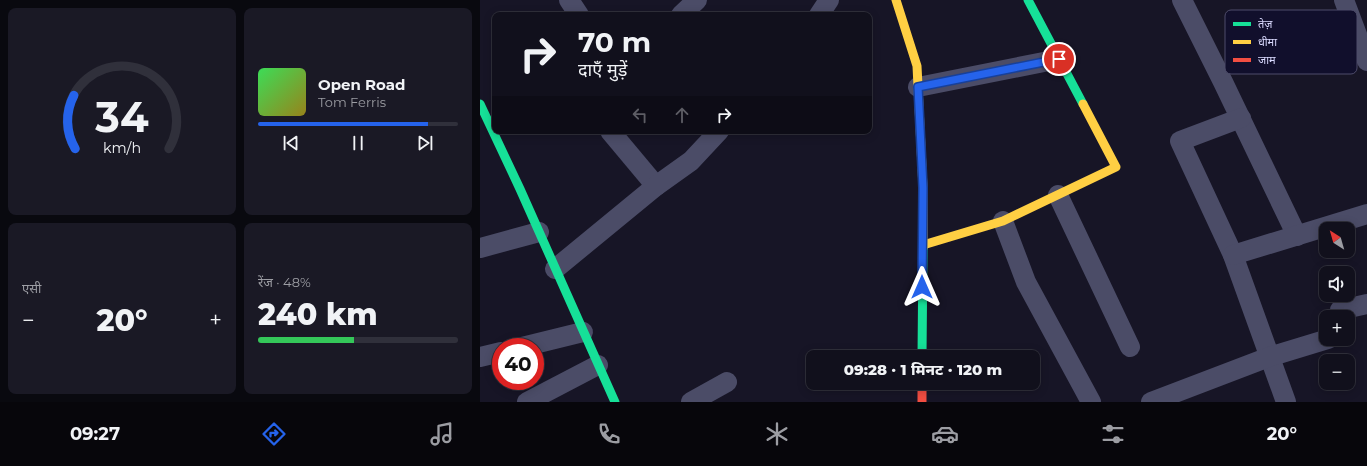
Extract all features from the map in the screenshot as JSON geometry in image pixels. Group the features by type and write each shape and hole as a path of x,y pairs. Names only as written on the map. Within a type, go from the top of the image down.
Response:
{"street":[{"path":"569,0 577,12"},
{"path":"821,12 829,0"},
{"path":"896,0 917,66 923,188 922,350"},
{"path":"923,245 1004,221 1116,167 1028,0"},
{"path":"1182,0 1241,118 1297,236"},
{"path":"1344,0 1348,10"},
{"path":"1357,34 1367,61"},
{"path":"918,87 1059,59"},
{"path":"480,104 492,122"},
{"path":"1241,118 1180,141 1233,255 1286,402"},
{"path":"500,134 539,232 615,402"},
{"path":"613,134 656,186"},
{"path":"555,269 656,186 691,160 717,134"},
{"path":"1058,195 1130,347"},
{"path":"1233,255 1367,214"},
{"path":"1004,221 1026,282 1091,402"},
{"path":"480,248 539,232"},
{"path":"1340,310 1367,304"},
{"path":"544,342 583,332"},
{"path":"1151,402 1269,357 1319,342"},
{"path":"480,357 492,354"},
{"path":"527,402 598,365"},
{"path":"691,402 726,382"},
{"path":"922,390 922,402"}],"traffic: fast":[{"path":"1028,0 1083,104"},
{"path":"480,104 492,130"},
{"path":"494,134 615,402"},
{"path":"922,350 923,248"}],"traffic: slow":[{"path":"896,0 917,66 923,188 923,248"},
{"path":"923,245 1003,221 1116,167 1083,104"}],"traffic: jam":[{"path":"922,390 922,402"}],"route":[{"path":"922,287 923,188 918,87 1059,59"}]}
